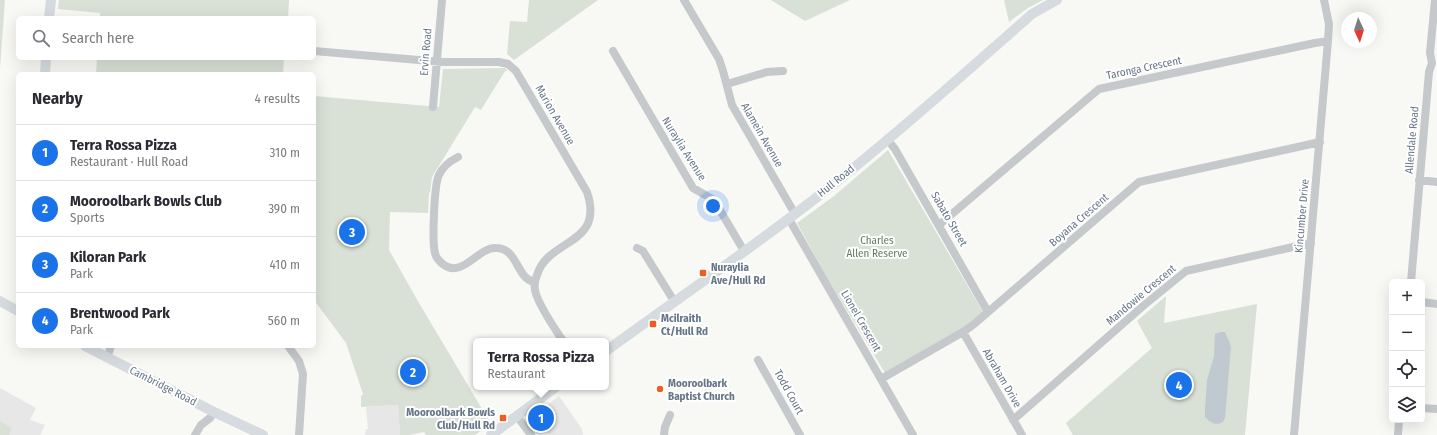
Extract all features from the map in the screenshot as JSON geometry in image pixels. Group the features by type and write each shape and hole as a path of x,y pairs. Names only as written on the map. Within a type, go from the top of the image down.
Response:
{"main road":[{"path":"49,16 51,0"},
{"name":"Hull Road","path":"609,349 792,217 837,182 1032,14 1053,1"},
{"path":"45,72 46,60"},
{"path":"0,302 16,310"},
{"name":"Cambridge Road","path":"89,348 214,412 263,435"},
{"path":"491,435 552,390"},
{"name":"Cambridge Road","path":"241,425 258,435"}],"street":[{"name":"Ervin Road","path":"433,107 442,0"},
{"name":"Alamein Avenue","path":"684,0 718,59 727,84 732,105 792,217"},
{"name":"Kincumber Drive","path":"1294,435 1328,41 1329,24 1324,0"},
{"name":"Allendale Road","path":"1411,279 1429,72 1434,63 1430,53 1435,0"},
{"name":"Taronga Crescent","path":"939,225 1099,89 1328,41"},
{"name":"Marion Avenue","path":"316,51 437,61 499,62 508,64 516,71 587,192 591,205 591,216 586,228 578,236 544,261 538,270 534,282"},
{"name":"Nuraylia Avenue","path":"613,51 693,188 714,200 744,252"},
{"path":"727,84 767,72 783,71"},
{"name":"Sabato Street","path":"887,139 895,149 988,312"},
{"name":"Boyana Crescent","path":"882,379 963,332 1140,182 1320,142"},
{"path":"458,157 450,161 441,171 436,184 434,247 436,258 446,266 456,268 465,264 486,250 500,248 509,252 528,279 534,282 538,298 561,338"},
{"path":"1419,180 1437,182"},
{"name":"Lionel Crescent","path":"792,217 913,435"},
{"name":"Mandowie Crescent","path":"1013,420 1143,306 1186,271 1311,243"},
{"path":"637,248 643,251 674,301"},
{"path":"1425,302 1437,304"},
{"name":"Abraham Drive","path":"963,332 1022,435"},
{"path":"107,358 110,348"},
{"path":"289,348 299,361 303,374 299,435"},
{"name":"Todd Court","path":"758,360 800,435"},
{"path":"1425,408 1437,409"},
{"path":"195,435 201,425 210,418 214,412"},
{"path":"664,435 664,427 670,415"},
{"path":"517,416 531,435"},
{"path":"1398,435 1399,423"}],"shaded area":[{"path":"1225,332 1231,347 1225,418 1223,422 1215,424 1205,417 1205,409 1207,380 1214,356 1215,334"},
{"path":"0,388 36,408 30,420 45,425 40,435 0,435"},
{"path":"559,396 582,429 583,435 549,435 534,415"},
{"path":"398,405 400,435 365,435 366,429 368,429 366,407"}],"green space":[{"path":"0,0 5,0 0,68"},
{"path":"59,0 289,0 288,16 100,16 100,13 58,9"},
{"path":"529,0 598,0 514,60 507,54 510,21 527,22"},
{"path":"771,0 850,0 805,21"},
{"path":"1004,0 1043,0 1028,8 1009,22"},
{"path":"97,60 284,60 283,72 96,72"},
{"path":"505,68 508,71 505,71 481,110 475,107 432,177 429,193 428,213 390,212 389,250 491,424 475,435 426,435 424,432 400,435 398,405 361,407 361,396 363,394 346,343 316,303 316,96 439,107 443,69"},
{"name":"Charles Allen Reserve","path":"888,150 983,312 960,331 885,373 825,274 797,223 834,196"},
{"path":"1166,296 1164,323 1257,304 1245,435 1073,435 1066,423 1152,348 1137,321"},
{"path":"0,421 12,428 9,435 0,435"}],"place":[{"name":"Kiloran Park","path":"352,232"},
{"name":"Nuraylia Ave/Hull Rd","path":"703,273"},
{"name":"Mcilraith Ct/Hull Rd","path":"653,324"},
{"name":"Mooroolbark Bowls Club","path":"413,372"},
{"name":"Brentwood Park","path":"1179,385"},
{"name":"Mooroolbark Baptist Church","path":"660,389"},
{"name":"Mooroolbark Bowls Club/Hull Rd","path":"503,418"},
{"name":"Terra Rossa Pizza","path":"541,418"}]}
